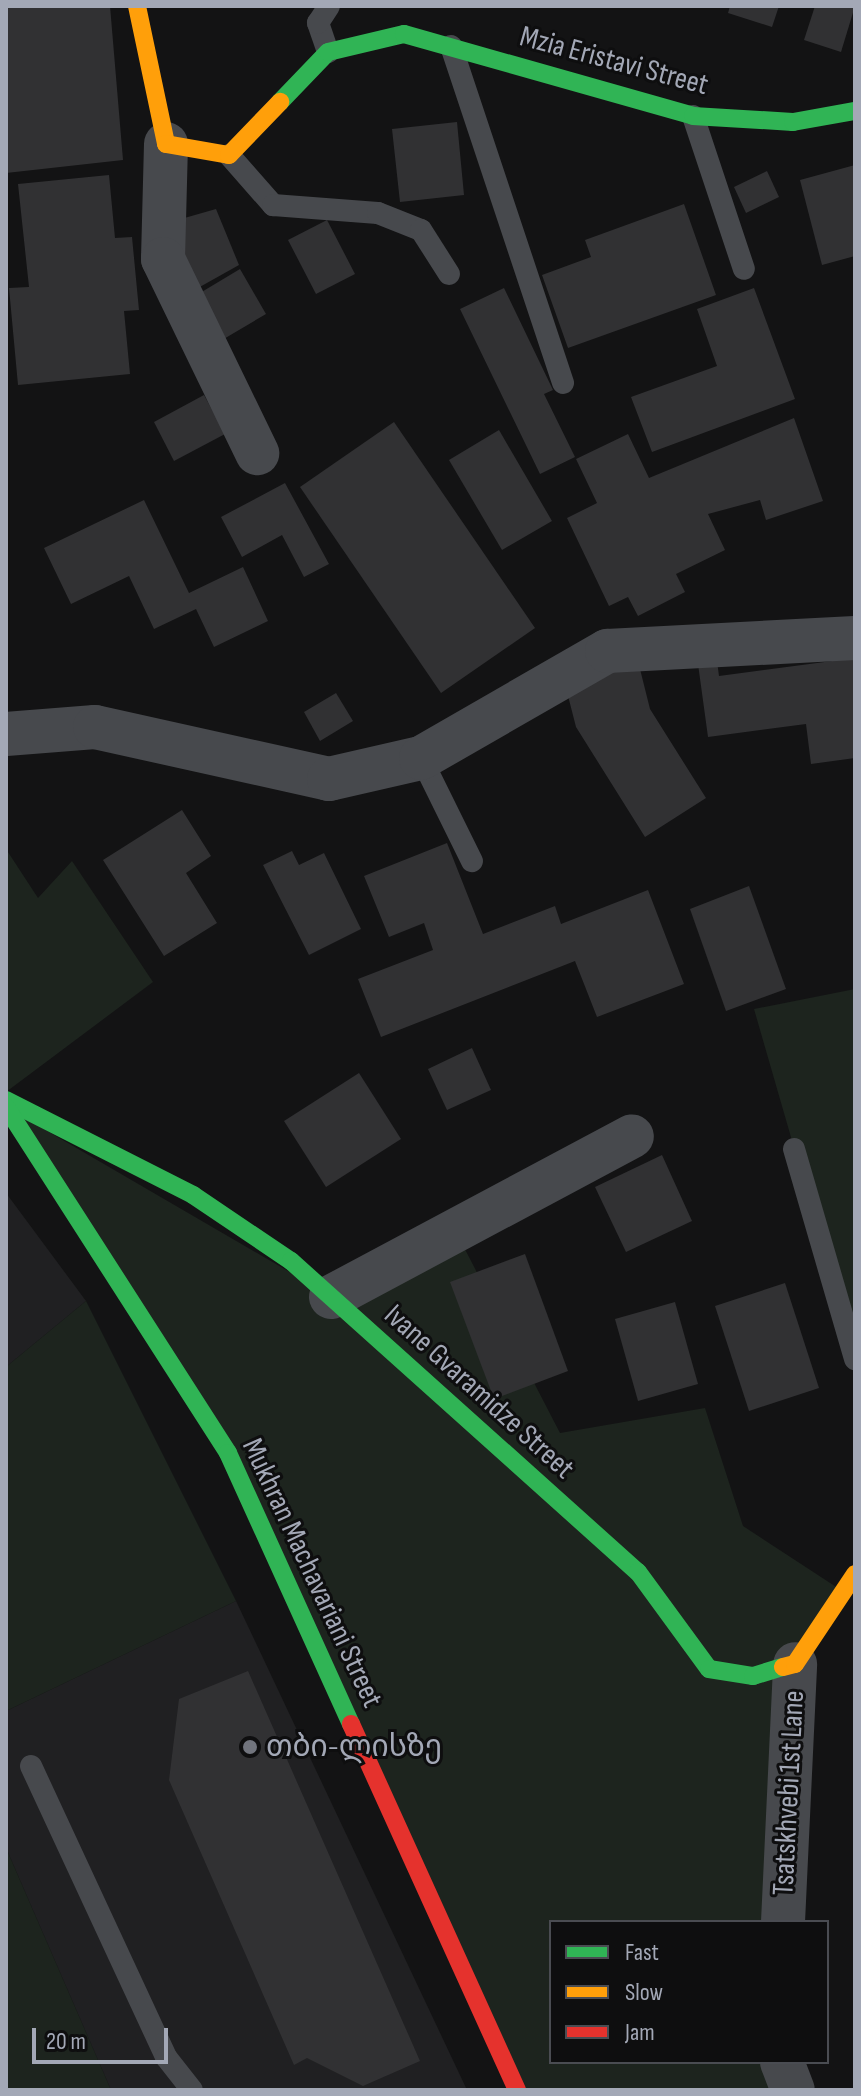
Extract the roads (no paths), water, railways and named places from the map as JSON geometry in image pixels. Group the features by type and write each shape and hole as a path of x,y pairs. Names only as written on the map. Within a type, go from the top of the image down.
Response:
{"street":[{"path":"137,6 166,144 163,259 257,453"},
{"name":"Mzia Eristavi Street","path":"328,52 404,34 451,44 693,116 793,122 855,111"},
{"path":"166,144 229,155 328,52"},
{"path":"6,734 95,727 329,779 421,758 607,651 855,638"},
{"name":"Ivane Gvaramidze Street","path":"6,1100 193,1195 331,1297 638,1572 709,1669 753,1676 795,1664"},
{"name":"Mukhran Machavariani Street","path":"6,1107 228,1453 517,2090"},
{"path":"331,1297 632,1136"},
{"path":"795,1664 852,1589"},
{"name":"Tsatskhvebi 1st Lane","path":"783,1920 795,1664"},
{"path":"783,2064 793,2090"}],"lane":[{"path":"328,52 318,23 329,6"},
{"path":"451,44 563,383"},
{"path":"693,116 744,269"},
{"path":"229,155 273,205 378,213 421,230 449,274"},
{"path":"421,758 472,861"},
{"path":"794,1149 855,1359"},
{"path":"31,1766 166,2057 192,2090"}],"place":[{"name":"თბი-ლისზე","path":"250,1747"}]}
